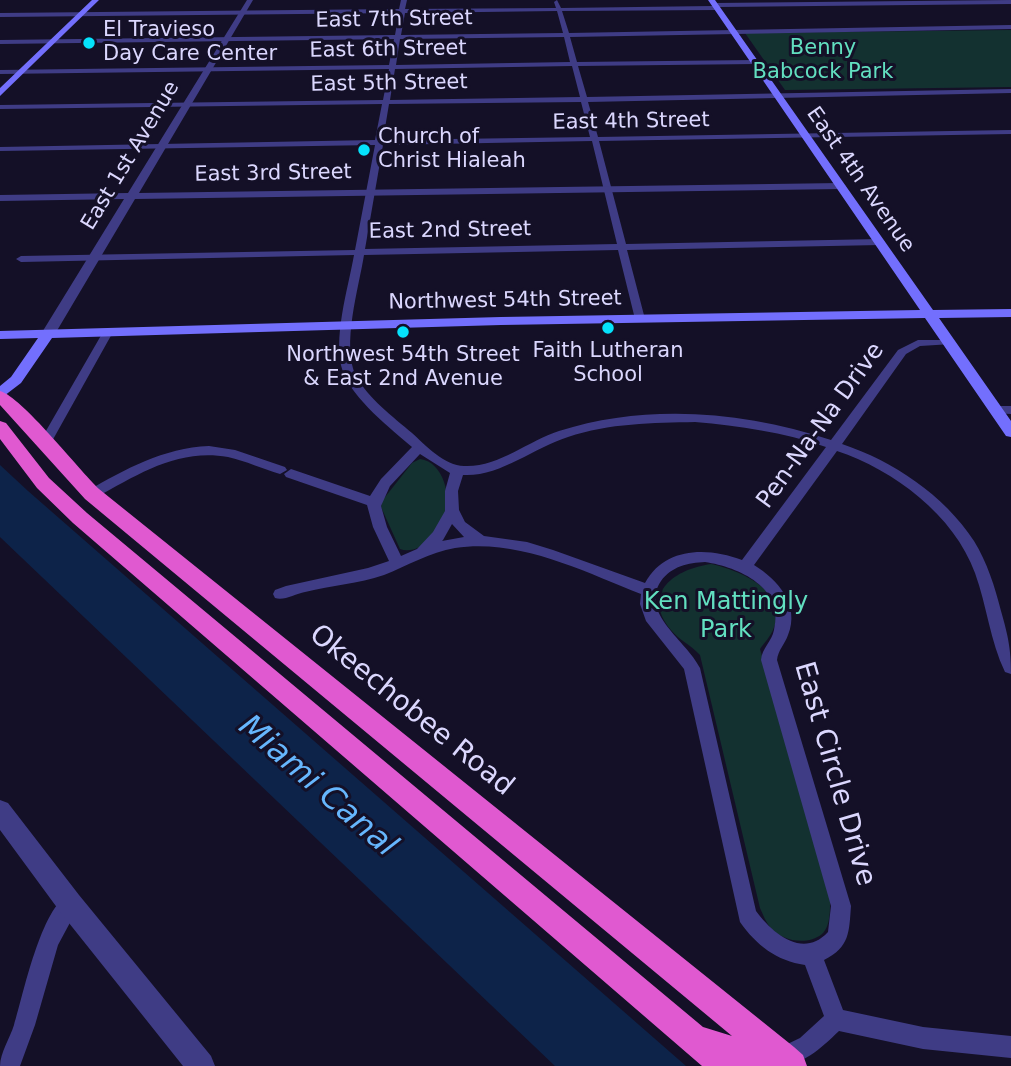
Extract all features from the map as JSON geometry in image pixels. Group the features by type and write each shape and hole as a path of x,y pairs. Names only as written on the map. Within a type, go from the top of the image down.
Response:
{"highway":[{"name":"Okeechobee Road","path":"0,395 23,416 92,494 787,1062"},
{"path":"0,427 43,483 80,518 725,1066"},
{"path":"693,1038 752,1058 787,1062"}],"main road":[{"path":"0,93 96,0"},
{"name":"East 4th Avenue","path":"714,4 1011,432"},
{"name":"Northwest 54th Street","path":"0,335 348,325 1011,313"},
{"path":"0,395 16,380 48,334"}],"street":[{"name":"East 1st Avenue","path":"48,334 250,0"},
{"path":"404,0 348,325 346,362 354,383 374,407 444,465 458,470 492,465 568,432 644,419 698,418 740,422 836,445 863,455 901,476 961,534 986,581 1011,667"},
{"path":"556,0 608,188 620,247 640,319"},
{"path":"869,2 880,12"},
{"path":"0,15 1011,2"},
{"path":"889,21 898,29"},
{"name":"East 7th Street","path":"0,42 1011,27"},
{"name":"East 6th Street","path":"0,72 755,62"},
{"name":"East 5th Street","path":"0,107 1011,92"},
{"name":"East 4th Street","path":"0,149 1010,133"},
{"name":"East 3rd Street","path":"0,198 841,186"},
{"name":"East 2nd Street","path":"22,259 880,242"},
{"path":"46,443 108,332"},
{"name":"Pen-Na-Na Drive","path":"746,566 905,349 918,343 948,342"},
{"path":"995,410 1011,410"},
{"path":"397,563 377,515 375,503 382,487 421,446"},
{"path":"92,494 150,461 178,453 220,451 375,503"},
{"path":"458,470 452,484 452,511 457,525 478,539 543,554 649,591"},
{"path":"421,554 438,536 452,511"},
{"path":"280,594 308,583 372,573 448,544 478,539"},
{"path":"746,566 720,558 685,559 663,569 649,591 650,607 656,624 668,640 687,657 692,668 747,915 758,931 775,946 792,952 811,954 836,1018"},
{"name":"East Circle Drive","path":"746,566 769,585 782,611 781,633 769,652 769,660 841,906 838,936 827,948 811,954"},
{"path":"0,811 70,904 201,1066"},
{"path":"9,1066 25,1030 50,934 70,904"},
{"path":"787,1062 808,1046 836,1018"},
{"path":"836,1018 868,1028 931,1040 1011,1047"}],"green space":[{"name":"Benny Babcock Park","path":"1011,30 1011,87 785,90 745,33"},
{"path":"420,459 435,467 440,474 446,491 447,510 442,524 427,542 414,549 400,549 381,507 382,501 412,463"},
{"name":"Ken Mattingly Park","path":"711,564 735,572 760,585 775,604 777,616 773,630 760,649 830,897 825,931 809,940 782,936 768,924 760,908 700,655 674,634 662,616 659,604 666,585 686,571"}],"water":[{"name":"Miami Canal","path":"0,465 686,1066 555,1066 0,537"}],"place":[{"name":"El Travieso Day Care Center","path":"89,43"},
{"name":"Church of Christ Hialeah","path":"364,150"},
{"name":"Faith Lutheran School","path":"608,328"},
{"name":"Northwest 54th Street & East 2nd Avenue","path":"403,332"}]}
